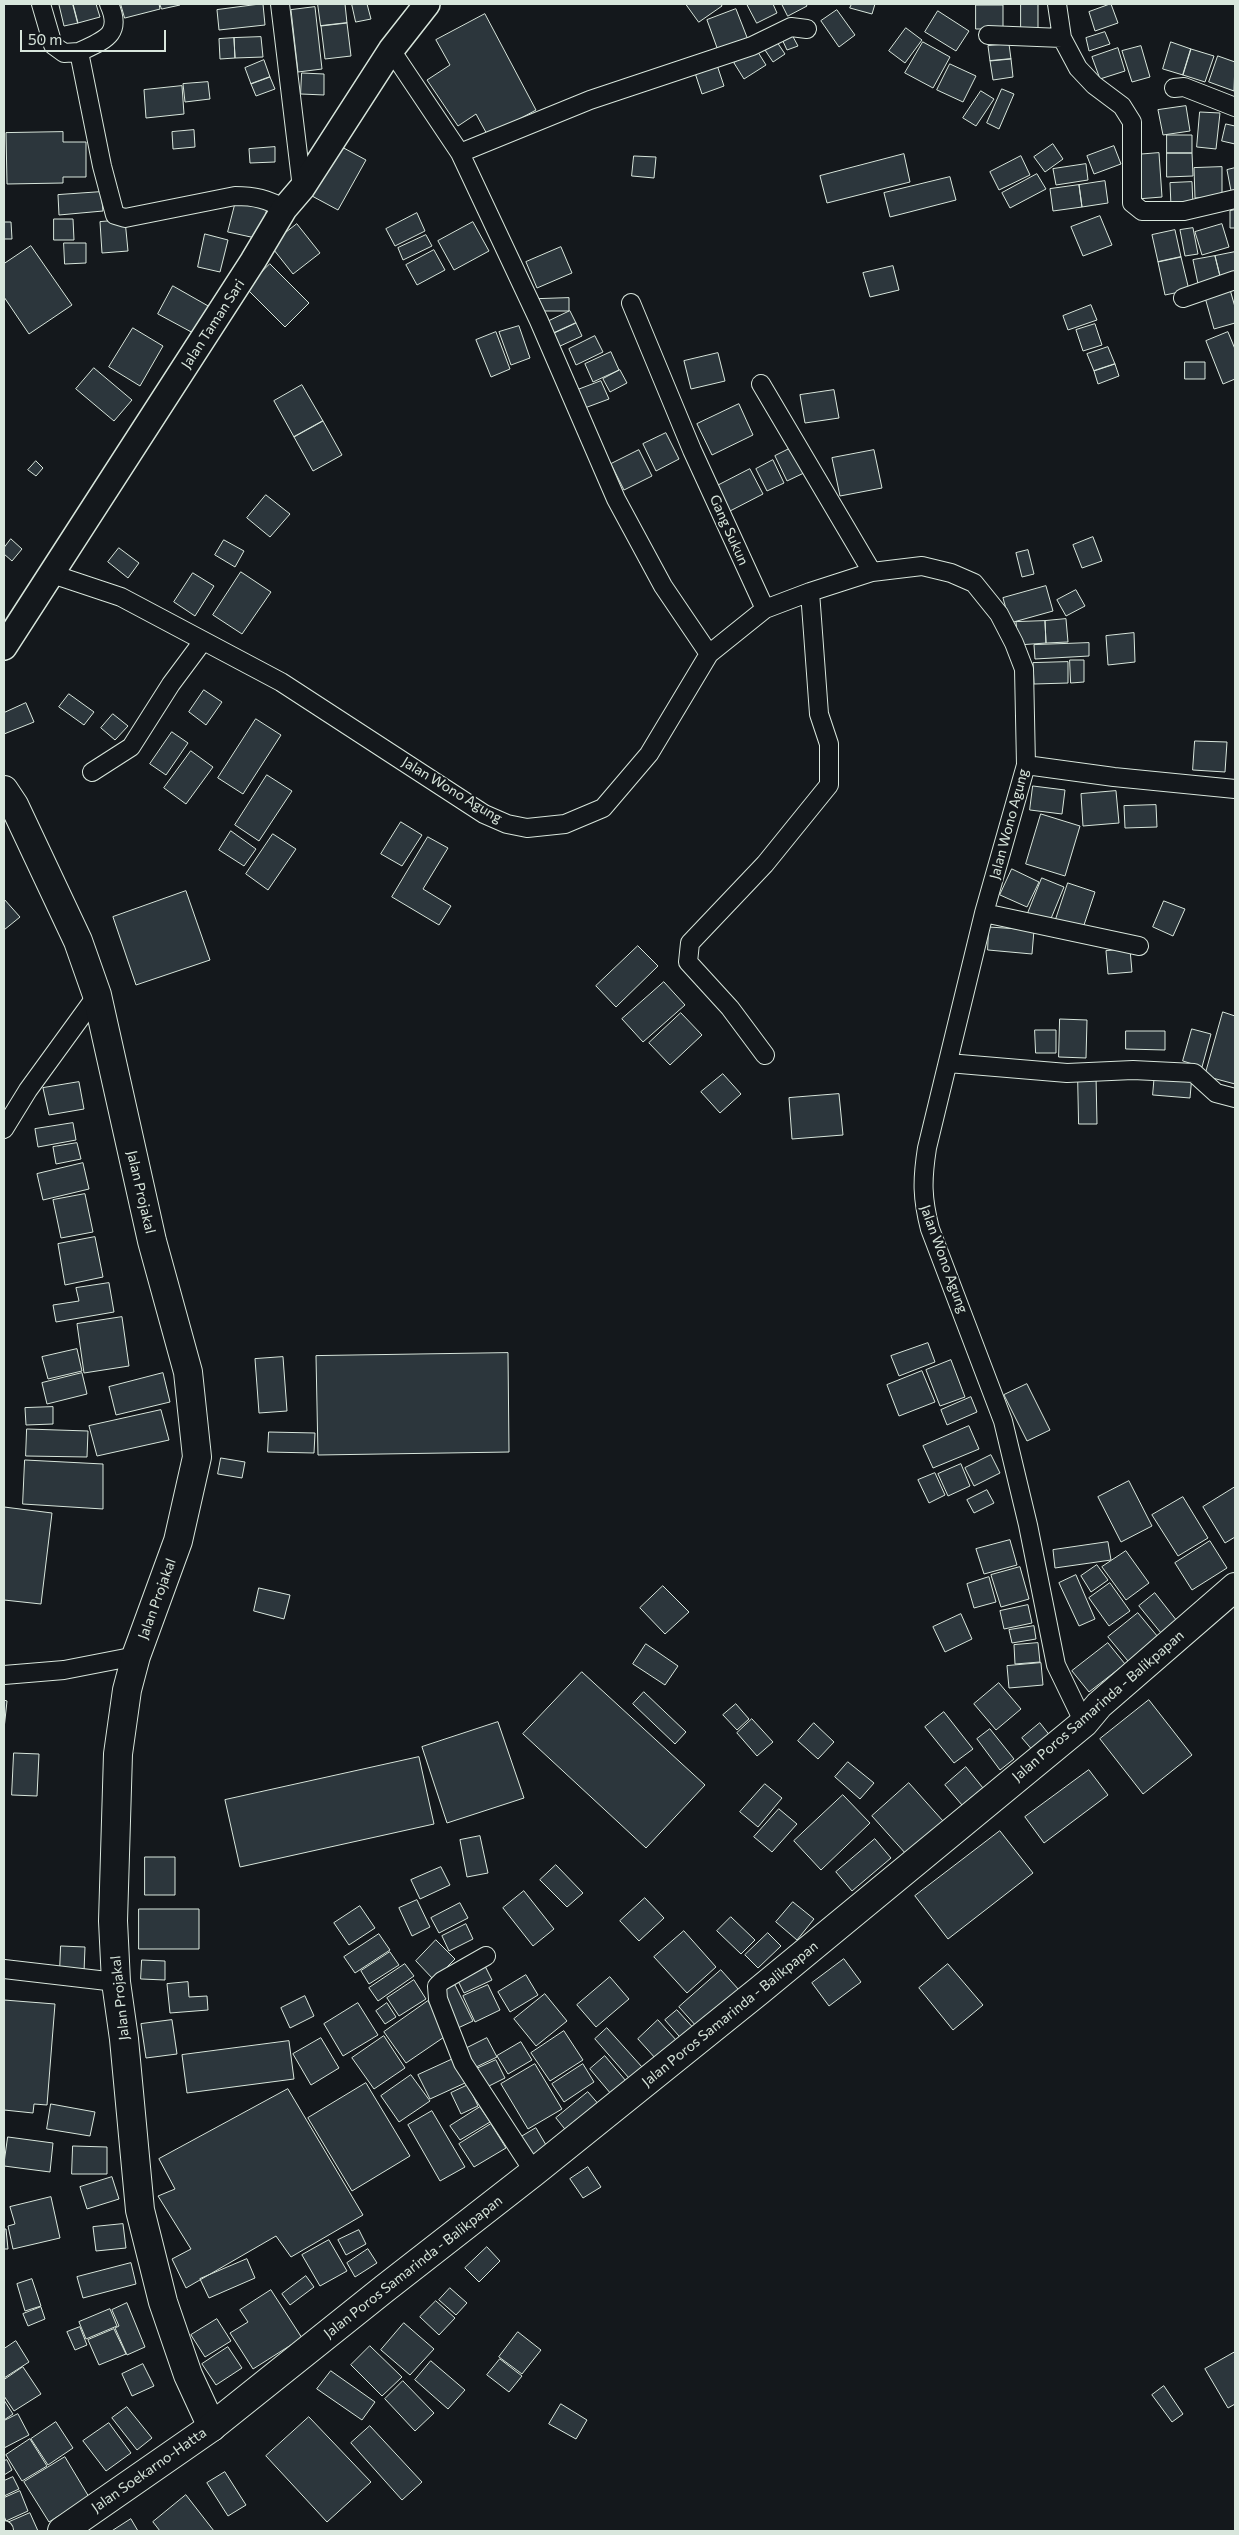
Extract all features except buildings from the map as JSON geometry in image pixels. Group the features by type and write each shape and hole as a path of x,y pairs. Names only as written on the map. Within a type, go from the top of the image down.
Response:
{"main road":[{"name":"Jalan Projakal","path":"4,790 14,805 78,941 96,995 152,1241 188,1372 197,1457 178,1541 136,1656 127,1690 118,1754 113,1921 116,1982 124,2039 140,2210 163,2302 188,2375 212,2427"},
{"name":"Jalan Poros Samarinda - Balikpapan","path":"212,2427 760,1990 1084,1723 1099,1705 1235,1587"},
{"name":"Jalan Soekarno-Hatta","path":"62,2531 212,2427"}],"street":[{"path":"41,4 53,45 64,53 79,52 104,40 111,34 114,27 113,13 109,4"},
{"path":"280,4 302,188"},
{"path":"1056,4 1062,38 1078,68 1094,86 1122,106 1132,122 1132,203 1142,210 1184,211 1235,199"},
{"name":"Jalan Taman Sari","path":"4,647 253,261 284,209 302,188 418,9"},
{"path":"460,152 590,100 752,46 791,27 807,29"},
{"path":"988,35 1062,38"},
{"path":"391,50 460,152 538,321 616,499 664,586 710,654"},
{"path":"79,52 102,166 116,215 125,218 235,196 252,196 270,200 284,209"},
{"path":"1174,88 1184,87 1235,107"},
{"path":"1183,298 1235,280"},
{"name":"Gang Sukun","path":"631,303 692,450 765,610"},
{"path":"761,384 872,572"},
{"name":"Jalan Wono Agung","path":"52,574 121,596 281,682 484,814 507,824 527,828 565,824 603,808 649,754 710,654 765,610 810,592 872,572 922,566 951,573 974,583 999,614 1014,642 1024,669 1026,765 984,913 927,1148 922,1179 923,1203 930,1229 1003,1421 1028,1525 1056,1665 1084,1723"},
{"path":"765,1055 730,1008 688,962 690,943 765,864 829,786 830,744 819,714 810,592"},
{"path":"92,772 131,747 171,684 203,641"},
{"path":"1026,765 1114,777 1235,789"},
{"path":"984,913 1139,946"},
{"path":"4,1129 28,1090 96,995"},
{"path":"948,1062 1067,1073 1132,1070 1194,1073 1216,1093 1235,1098"},
{"path":"4,1675 64,1670 136,1656"},
{"path":"486,1956 442,1981 437,1986 438,1999 463,2063 534,2172"},
{"path":"4,1969 116,1982"}]}
